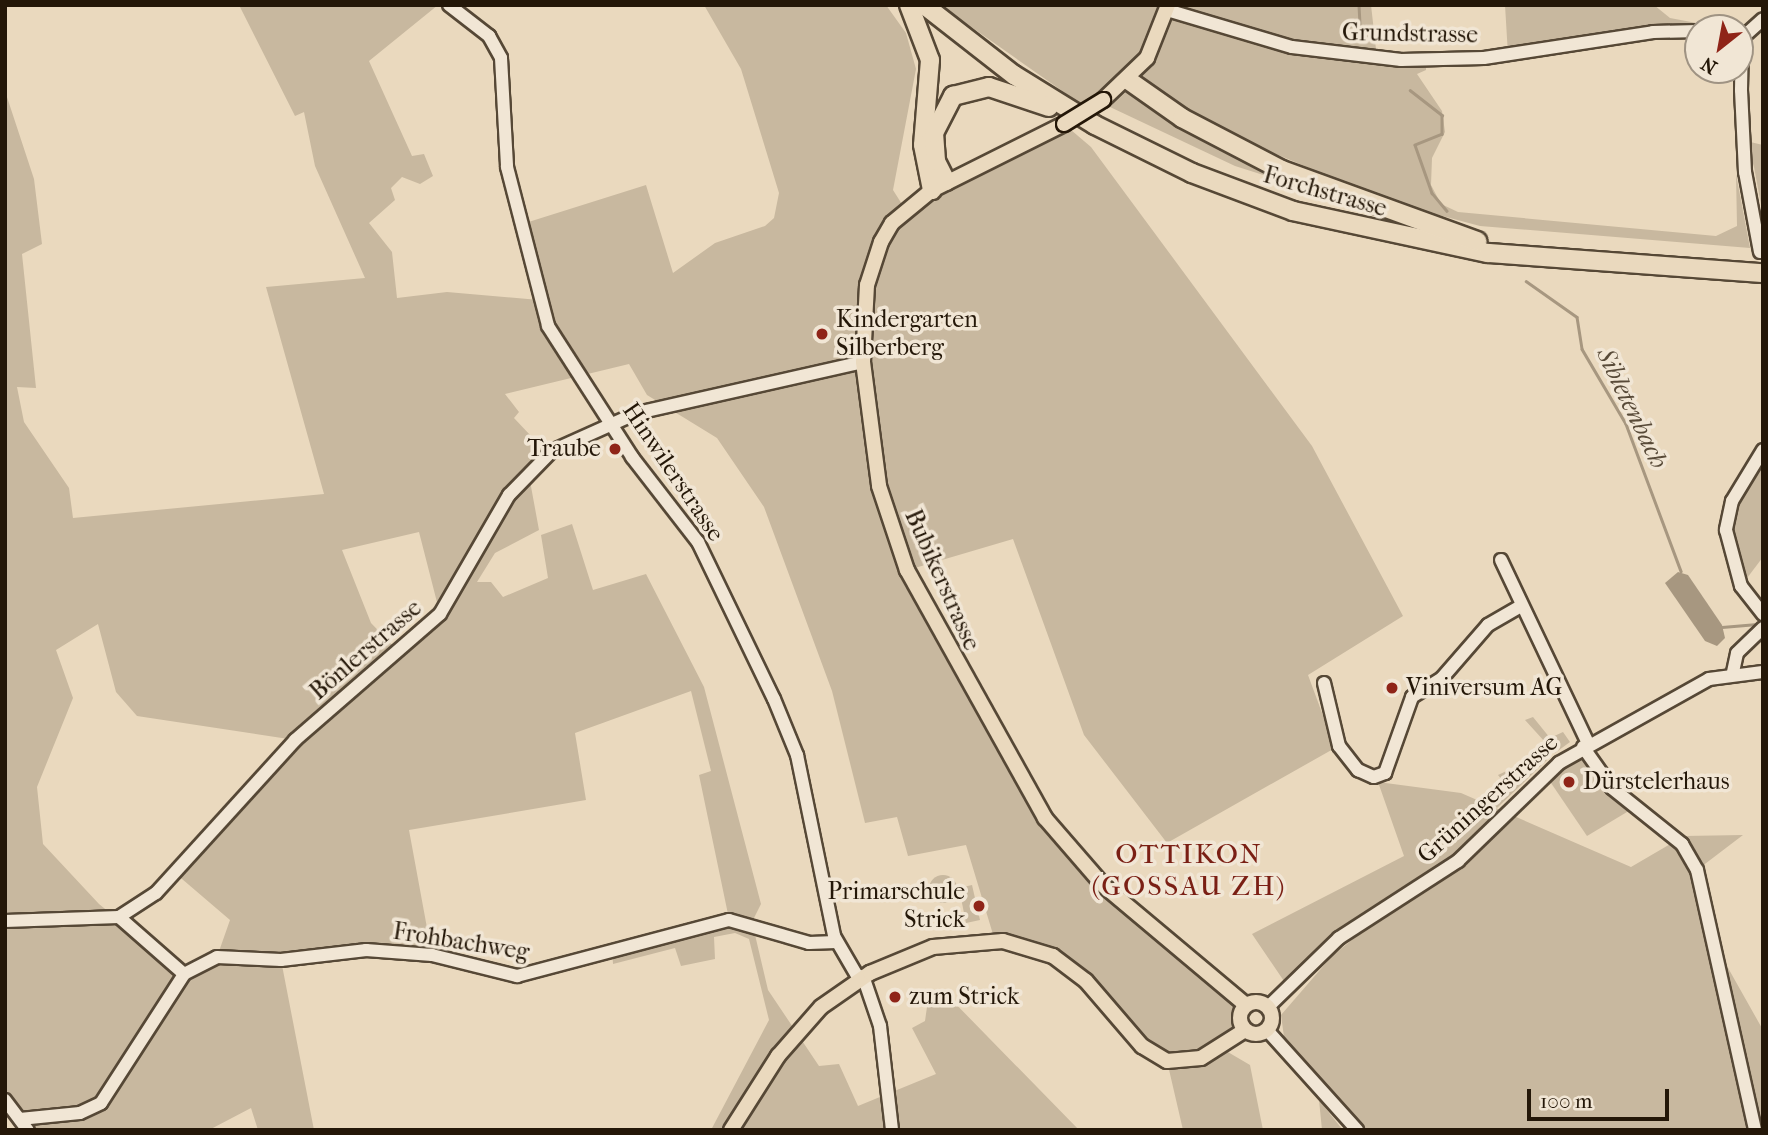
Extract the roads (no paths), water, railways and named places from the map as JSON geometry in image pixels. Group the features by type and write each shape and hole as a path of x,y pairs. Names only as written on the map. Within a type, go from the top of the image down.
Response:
{"highway":[{"path":"909,5 930,60 923,145 939,186"},
{"name":"Forchstrasse","path":"924,5 1014,75 1095,125 1241,193 1385,235 1537,259 1763,273"},
{"name":"Forchstrasse","path":"940,5 1057,90 1193,162 1329,211 1477,241 1761,258"},
{"path":"1128,80 1182,118 1282,170 1477,241"},
{"path":"939,186 935,157 936,121 946,103 964,90 1006,90 1095,125"}],"main road":[{"name":"Bubikerstrasse","path":"1167,7 1153,48 1128,80 1103,100 1064,124 939,186 905,209 881,242 867,285 863,362 868,430 889,523 947,649 1015,772 1104,886 1246,1005"},
{"path":"731,1130 804,1024 861,978 927,949 1003,941 1070,966 1142,1046 1162,1059 1201,1058 1245,1030 1267,1030 1268,1007 1246,1005 1240,1013 1245,1030"}],"street":[{"name":"Hinwilerstrasse","path":"449,5 489,36 501,58 507,167 539,300 560,348 612,420 632,457 701,547 788,729 836,942 861,978 880,1026 892,1130"},
{"name":"Grundstrasse","path":"1167,7 1292,47 1401,60 1484,58 1653,32 1684,31"},
{"path":"1741,84 1742,140 1761,258"},
{"name":"Bönlerstrasse","path":"119,917 156,893 295,740 440,614 525,474 612,420 863,362"},
{"path":"1763,450 1732,501 1726,530 1741,586 1763,614"},
{"path":"1502,560 1585,745 1612,788 1675,837 1697,870 1755,1130"},
{"path":"1324,683 1339,746 1358,770 1374,777 1385,774 1412,697 1442,678 1488,625 1522,606"},
{"path":"1733,672 1737,653 1763,628"},
{"name":"Grüningerstrasse","path":"1268,1007 1339,938 1458,861 1540,778 1585,745 1733,672 1763,672"},
{"path":"5,921 119,917 184,974"},
{"name":"Frohbachweg","path":"24,1124 80,1113 101,1103 184,974 217,957 281,960 366,950 536,975 733,919 802,941 836,942"},
{"path":"1267,1030 1357,1130"},
{"path":"5,1100 24,1124"}],"waterway":[{"name":"Sibletenbach","path":"1359,5 1360,24"},
{"name":"Sibletenbach","path":"1410,90 1442,115 1442,134 1415,145 1432,193 1447,211"},
{"path":"1763,104 1763,120"},
{"name":"Sibletenbach","path":"1526,281 1577,317 1582,349 1626,424 1681,571"},
{"path":"1722,627 1754,624"}],"place":[{"name":"Kindergarten Silberberg","path":"822,334"},
{"name":"Traube","path":"615,449"},
{"name":"Viniversum AG","path":"1392,688"},
{"name":"Dürstelerhaus","path":"1569,782"},
{"name":"Primarschule Strick","path":"979,906"},
{"name":"zum Strick","path":"895,997"}],"district":[{"name":"OTTIKON (GOSSAU ZH)","path":"1189,870"}]}
